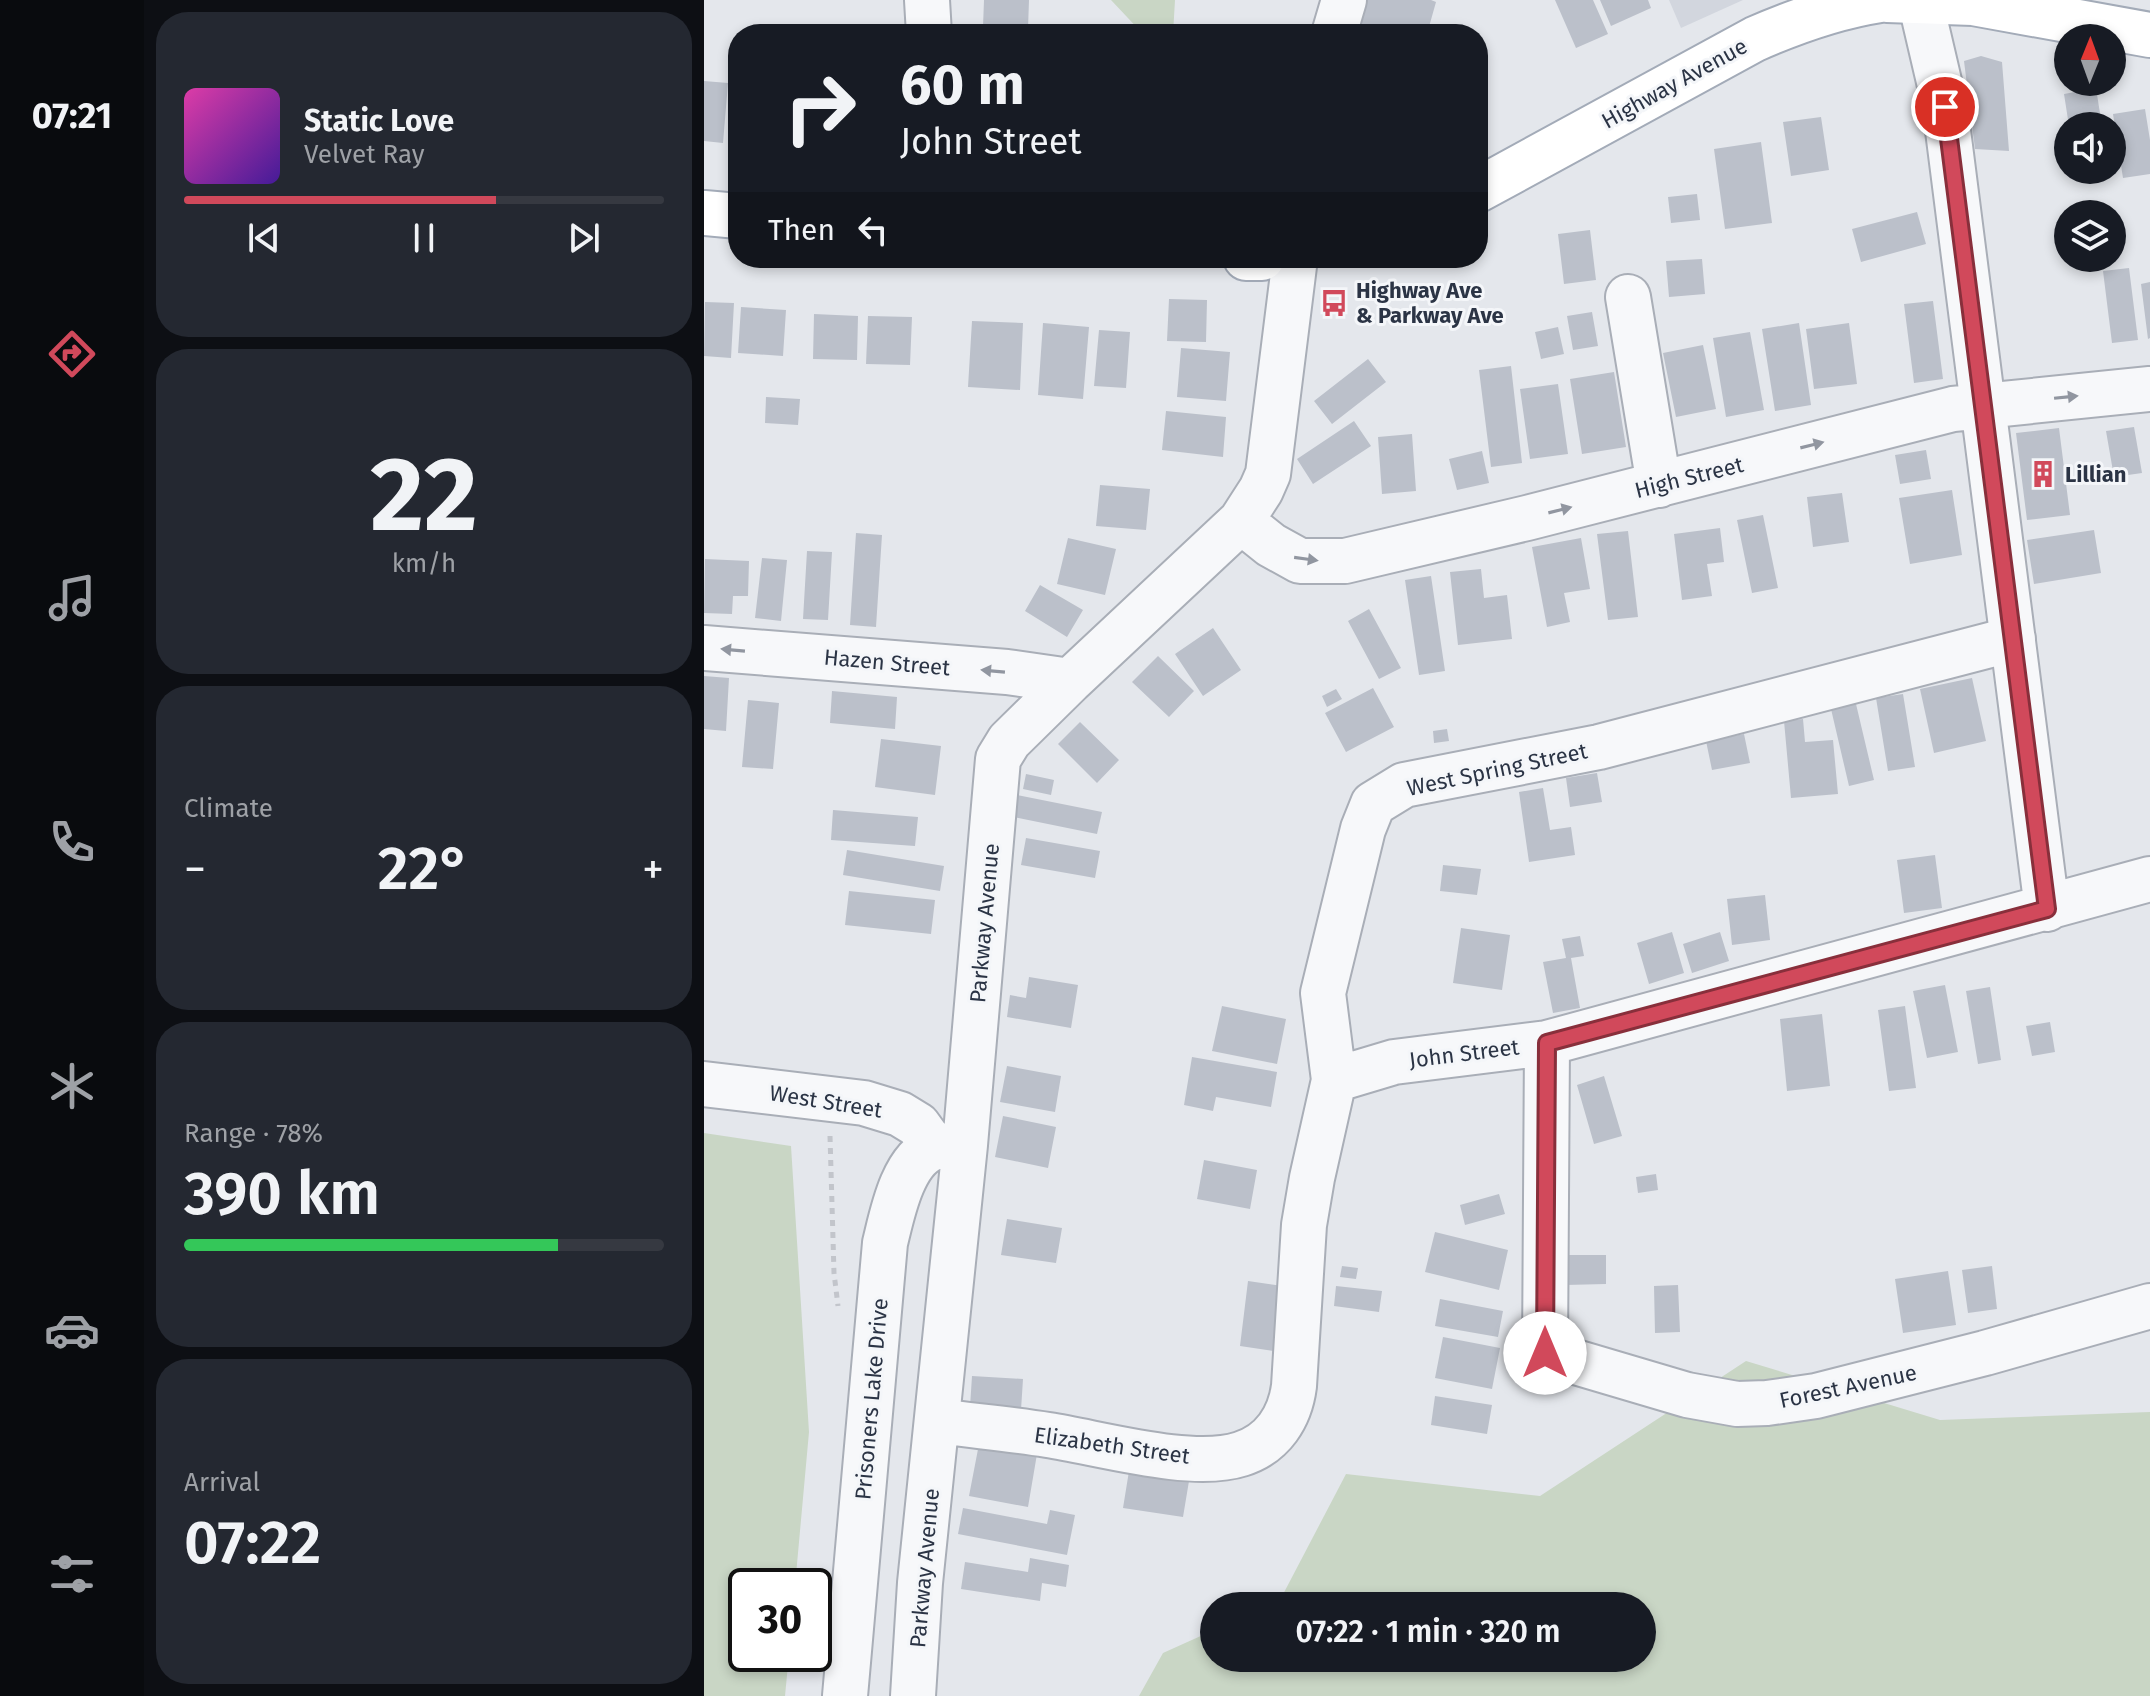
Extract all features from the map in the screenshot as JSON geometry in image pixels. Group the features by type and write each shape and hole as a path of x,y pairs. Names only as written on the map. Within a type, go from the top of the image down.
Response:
{"main road":[{"name":"Highway Avenue","path":"1488,185 1755,39 1842,6 1880,0"},
{"path":"1887,0 1973,3 2150,35"},
{"path":"704,213 728,215"}],"street":[{"path":"927,0 928,24"},
{"path":"1337,24 1344,0"},
{"path":"1920,0 1945,107 2047,909"},
{"name":"Parkway Avenue","path":"913,1696 920,1583 938,1421 949,1146 998,759 1009,741 1070,681 1241,521 1261,490 1268,474 1294,268"},
{"path":"1628,297 1659,485"},
{"name":"High Street","path":"1241,521 1271,545 1300,561 1345,561 1659,485 1953,409 2150,389"},
{"name":"West Spring Street","path":"1294,1386 1304,1225 1334,1080 1323,993 1363,829 1373,804 1404,785 1599,747 2013,639"},
{"name":"Hazen Street","path":"704,648 1007,672 1070,681"},
{"name":"John Street","path":"1334,1080 1394,1062 1547,1043 2150,879"},
{"name":"Forest Avenue","path":"1547,1043 1545,1353 1687,1395 1737,1404 1767,1403 1816,1396 1955,1361 2150,1306"},
{"name":"West Street","path":"704,1084 864,1103 900,1114 949,1146"},
{"name":"Prisoners Lake Drive","path":"845,1696 885,1243 899,1191 919,1156 949,1146"},
{"name":"Elizabeth Street","path":"938,1421 1046,1434 1162,1456 1217,1459 1242,1454 1267,1441 1283,1423 1292,1405 1294,1386"}],"shaded area":[{"path":"1669,0 1743,0 1681,28"}],"green space":[{"path":"1111,0 1175,0 1174,24 1134,24"},
{"path":"704,1133 791,1146 809,1432 797,1568 728,1568 728,1672 787,1672 785,1696 704,1696"},
{"path":"1746,1361 1940,1420 2150,1412 2150,1696 1139,1696 1163,1653 1200,1636 1200,1672 1656,1672 1656,1592 1284,1592 1346,1474 1540,1496"}],"building":[{"path":"984,0 1029,0 1028,24 983,24"},
{"path":"1361,0 1436,2 1430,24 1354,24"},
{"path":"1555,0 1593,0 1608,34 1576,48"},
{"path":"1600,0 1648,0 1651,8 1611,26"},
{"path":"1981,56 2002,62 2009,151 1975,149 1964,61"},
{"path":"704,81 728,83 723,143 704,141"},
{"path":"2064,96 2097,96 2100,112 2067,112"},
{"path":"2145,109 2150,140 2150,174 2126,178 2126,112"},
{"path":"1821,117 1829,170 1791,176 1783,122"},
{"path":"1761,142 1772,223 1725,229 1714,149"},
{"path":"1697,194 1700,220 1671,223 1668,197"},
{"path":"1917,212 1926,244 1861,262 1852,229"},
{"path":"1590,230 1596,280 1564,284 1558,234"},
{"path":"1702,259 1705,294 1669,297 1666,261"},
{"path":"2129,268 2138,340 2112,343 2103,272 2126,272"},
{"path":"2150,282 2150,338 2148,339 2141,284"},
{"path":"1169,299 1207,300 1206,342 1167,341"},
{"path":"1933,301 1943,379 1914,383 1904,304"},
{"path":"705,302 734,303 731,358 704,356"},
{"path":"741,307 786,310 783,356 738,353"},
{"path":"1592,312 1598,346 1573,350 1567,316"},
{"path":"814,314 858,316 857,360 813,359"},
{"path":"868,316 912,317 910,365 866,364"},
{"path":"972,321 1023,323 1020,390 968,387"},
{"path":"1043,323 1089,327 1083,399 1038,395"},
{"path":"1799,323 1811,405 1775,411 1762,329"},
{"path":"1849,323 1857,384 1814,389 1806,329"},
{"path":"1558,327 1564,354 1541,359 1535,332"},
{"path":"1099,330 1130,332 1126,388 1094,386"},
{"path":"1750,332 1764,410 1726,417 1713,338"},
{"path":"1703,345 1716,409 1676,417 1663,353"},
{"path":"1181,348 1230,352 1226,401 1177,397"},
{"path":"1368,359 1386,382 1332,424 1314,401"},
{"path":"1511,366 1522,463 1491,467 1479,370"},
{"path":"1614,372 1626,447 1582,454 1570,379"},
{"path":"1558,384 1568,454 1530,459 1520,389"},
{"path":"766,397 800,399 798,425 765,423"},
{"path":"1166,411 1226,417 1223,457 1162,450"},
{"path":"1354,421 1371,446 1313,484 1297,459"},
{"path":"2134,427 2142,473 2114,477 2106,431"},
{"name":"Lillian","path":"2059,428 2070,515 2027,520 2016,433"},
{"path":"1412,434 1416,491 1382,494 1378,437"},
{"path":"1926,450 1931,479 1900,484 1895,455"},
{"path":"1482,451 1489,483 1457,490 1449,459"},
{"path":"1100,485 1150,489 1146,530 1096,526"},
{"path":"1952,490 1962,555 1910,564 1899,498"},
{"path":"1842,493 1849,542 1813,547 1807,497"},
{"path":"1763,515 1778,588 1752,593 1737,520"},
{"path":"1720,528 1724,562 1707,564 1712,596 1682,600 1674,534"},
{"path":"2094,530 2101,573 2034,584 2027,540"},
{"path":"1628,531 1638,617 1608,620 1597,534"},
{"path":"856,533 882,535 876,627 850,625"},
{"path":"1068,538 1116,549 1105,595 1057,584"},
{"path":"1581,538 1590,589 1564,593 1570,622 1547,627 1532,547"},
{"path":"807,551 832,552 828,620 803,619"},
{"path":"762,558 787,560 781,621 755,618"},
{"path":"705,559 749,561 748,596 733,596 732,614 704,613"},
{"path":"1481,569 1484,598 1507,595 1512,639 1458,645 1450,572"},
{"path":"1431,576 1445,671 1419,675 1405,580"},
{"path":"1040,585 1083,610 1067,637 1025,611"},
{"path":"1369,609 1401,668 1379,679 1348,621"},
{"path":"1213,628 1241,670 1203,696 1175,654"},
{"path":"1158,656 1194,691 1169,717 1132,682"},
{"path":"704,676 729,678 726,731 704,729"},
{"path":"1972,678 1986,741 1934,753 1920,689"},
{"path":"1373,688 1394,727 1346,752 1325,713"},
{"path":"1336,689 1342,699 1327,707 1322,696"},
{"path":"832,691 897,697 895,729 830,723"},
{"path":"1903,694 1915,767 1888,771 1876,698"},
{"path":"748,700 779,703 773,769 742,767"},
{"path":"1856,704 1874,780 1849,786 1831,709"},
{"path":"1803,719 1805,742 1833,740 1838,794 1791,798 1784,721"},
{"path":"1080,722 1119,760 1097,783 1058,744"},
{"path":"1447,729 1449,741 1434,743 1433,731"},
{"path":"1744,734 1750,763 1712,770 1706,741"},
{"path":"881,739 941,746 935,795 875,787"},
{"path":"1597,773 1602,802 1570,807 1566,778"},
{"path":"1026,774 1054,780 1051,795 1023,789"},
{"path":"1543,788 1550,830 1571,827 1575,855 1529,862 1519,792"},
{"path":"1017,795 1102,812 1097,834 1013,817"},
{"path":"833,810 918,817 915,846 831,840"},
{"path":"1026,838 1100,851 1095,878 1021,865"},
{"path":"847,850 944,866 940,891 843,875"},
{"path":"1935,855 1942,908 1904,913 1897,860"},
{"path":"1443,865 1481,869 1477,895 1440,891"},
{"path":"849,891 935,900 931,934 845,925"},
{"path":"1765,895 1770,940 1732,945 1727,899"},
{"path":"1461,928 1510,935 1502,990 1453,983"},
{"path":"1672,932 1684,973 1649,984 1637,943"},
{"path":"1720,932 1729,961 1692,973 1683,944"},
{"path":"1580,936 1584,956 1571,958 1580,1008 1553,1013 1543,962 1566,958 1562,939"},
{"path":"1029,977 1078,985 1071,1028 1007,1017 1010,995 1026,998"},
{"path":"1945,985 1958,1052 1927,1058 1913,991"},
{"path":"1990,987 2001,1060 1978,1064 1966,991"},
{"path":"1222,1006 1286,1019 1277,1064 1212,1051"},
{"path":"1905,1006 1916,1088 1889,1091 1878,1010"},
{"path":"1822,1014 1830,1086 1787,1091 1780,1019"},
{"path":"2050,1022 2055,1052 2032,1056 2026,1026"},
{"path":"1192,1057 1277,1072 1271,1107 1216,1097 1213,1111 1184,1105"},
{"path":"1007,1066 1061,1076 1055,1112 1000,1102"},
{"path":"1604,1076 1622,1136 1594,1144 1577,1085"},
{"path":"1003,1116 1056,1127 1048,1168 995,1157"},
{"path":"1204,1160 1257,1170 1250,1209 1197,1199"},
{"path":"1656,1174 1658,1190 1638,1193 1636,1177"},
{"path":"1499,1194 1505,1214 1465,1225 1460,1205"},
{"path":"1007,1219 1062,1228 1056,1263 1001,1255"},
{"path":"1435,1232 1508,1250 1499,1290 1425,1272"},
{"path":"1565,1255 1606,1255 1606,1284 1565,1285"},
{"path":"1342,1266 1358,1268 1356,1279 1340,1277"},
{"path":"1992,1266 1997,1309 1968,1313 1962,1270"},
{"path":"1948,1271 1956,1325 1903,1333 1895,1279"},
{"path":"1248,1281 1283,1286 1274,1351 1240,1346"},
{"path":"1678,1285 1680,1332 1655,1333 1654,1286"},
{"path":"1336,1286 1382,1291 1379,1312 1334,1306"},
{"path":"1440,1299 1503,1311 1498,1337 1435,1326"},
{"path":"1443,1337 1500,1348 1492,1389 1435,1378"},
{"path":"972,1376 1023,1379 1021,1410 970,1407"},
{"path":"1435,1396 1492,1405 1487,1434 1431,1425"},
{"path":"979,1444 1037,1454 1028,1507 969,1496"},
{"path":"1129,1471 1189,1481 1183,1517 1123,1508"},
{"path":"963,1508 1047,1524 1050,1510 1075,1515 1067,1555 958,1534"},
{"path":"1030,1558 1069,1565 1066,1587 1042,1583 1040,1601 961,1589 965,1562 1028,1572"}],"place":[{"name":"Highway Ave & Parkway Ave","path":"1334,303"},
{"name":"Lillian","path":"2043,474"}],"route":[{"path":"1545,1353 1547,1043 2047,909 1945,107"}]}
